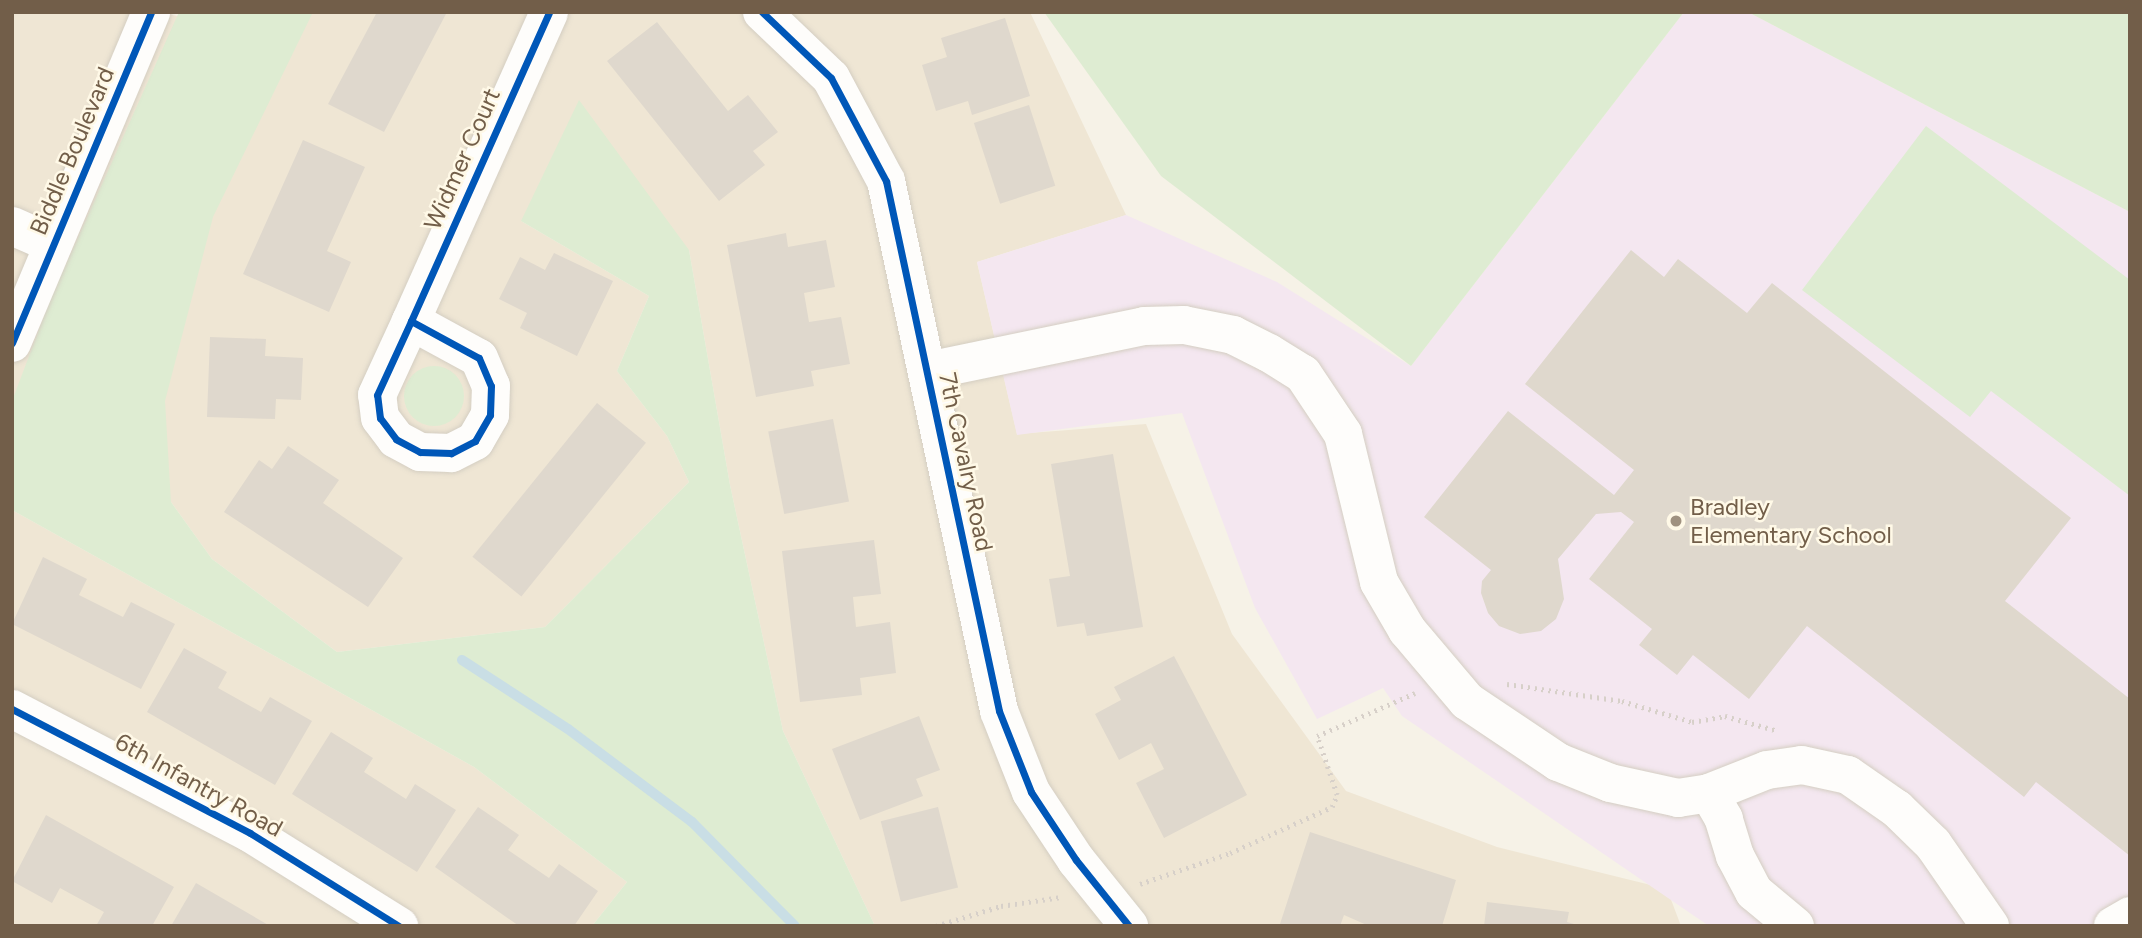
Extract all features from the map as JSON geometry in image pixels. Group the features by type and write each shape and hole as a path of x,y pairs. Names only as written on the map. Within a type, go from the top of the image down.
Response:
{"street":[{"name":"Biddle Boulevard","path":"12,343 152,12"},
{"name":"Widmer Court","path":"411,321 549,12"},
{"name":"7th Cavalry Road","path":"762,12 831,78 886,181 999,711 1031,792 1076,860 1129,926"},
{"path":"12,226 53,244"},
{"path":"927,371 1144,326 1184,325 1233,335 1269,353 1303,374 1343,434 1379,582 1407,630 1452,685 1505,731 1559,762 1610,783 1678,798 1709,793 1767,770 1802,765 1848,775 1897,809 1933,844 1990,926"},
{"name":"6th Infantry Road","path":"12,709 250,833 399,926"},
{"path":"1709,793 1724,819 1735,856 1754,892 1795,926"},
{"path":"2113,926 2130,916"}],"path":[{"path":"1143,883 1230,853 1332,807 1337,795 1317,736 1417,692 1452,685 1532,685 1622,701 1692,723 1725,716 1790,734"},
{"path":"936,926 1001,906 1065,896"}],"shaded area":[{"path":"12,12 158,12 284,38 294,12 1030,12 1126,215 977,262 1017,434 1146,424 1232,634 1346,791 1497,847 1667,889 1681,926 875,926 783,731 730,485 689,250 521,221 649,296 617,371 667,436 689,482 545,627 337,652 212,559 171,502 12,404"},
{"name":"Bradley Elementary School","path":"1684,12 1748,12 2130,212 2130,926 1709,926 1402,716 1383,688 1317,719 1255,608 1182,413 1017,435 977,262 1126,215 1277,282 1411,366"},
{"path":"12,510 474,767 627,882 592,926 12,926"}],"green space":[{"path":"179,12 313,12 213,217 165,401 171,502 212,559 337,652 545,627 689,482 667,436 617,371 649,296 521,221 579,100 689,250 730,485 783,731 875,926 592,926 627,882 474,767 12,510 12,401 51,298"},
{"path":"1044,12 1684,12 1411,366 1161,176"},
{"path":"1748,12 2130,12 2130,212"},
{"path":"1926,126 2130,280 2130,496 1991,391 1970,417 1802,290"},
{"path":"434,366 455,375 464,396 455,417 434,426 413,417 404,396 413,375"}],"building":[{"path":"377,12 447,12 384,132 328,104"},
{"path":"1005,18 1030,96 972,115 968,101 936,111 922,65 947,57 941,38"},
{"path":"657,22 728,111 748,95 778,132 753,151 765,165 719,201 607,61"},
{"path":"1029,105 1055,186 1000,204 974,123"},
{"path":"303,140 365,167 327,251 351,262 329,312 243,274"},
{"path":"786,233 788,247 826,240 835,287 804,293 809,322 841,317 850,364 811,371 814,386 756,397 727,245"},
{"path":"1631,250 1664,277 1678,259 1747,313 1772,283 2071,518 2005,601 2130,699 2130,856 2036,782 2024,797 1807,626 1749,699 1693,655 1677,675 1639,645 1652,629 1589,579 1634,522 1621,512 1596,514 1558,559 1564,599 1556,619 1541,631 1520,634 1499,626 1488,613 1481,593 1482,581 1491,570 1424,517 1508,411 1614,495 1634,470 1525,384"},
{"path":"554,253 613,281 577,356 520,328 527,313 499,299 520,257 545,270"},
{"path":"210,337 266,339 265,356 303,358 301,400 276,399 275,419 207,417"},
{"path":"597,403 646,443 521,597 472,557"},
{"path":"833,419 849,501 784,514 768,432"},
{"path":"288,446 339,480 323,503 403,558 368,607 224,512 259,460 272,469"},
{"path":"1113,454 1143,627 1087,636 1084,623 1057,627 1049,579 1070,576 1051,464"},
{"path":"874,540 881,594 853,597 856,627 890,622 896,673 860,678 862,695 800,702 782,551"},
{"path":"43,557 87,579 79,595 123,617 131,602 175,624 141,689 12,624"},
{"path":"184,648 227,672 218,688 261,712 270,697 312,721 275,785 147,712"},
{"path":"1174,656 1247,795 1164,838 1136,783 1164,769 1151,743 1119,760 1095,714 1121,700 1114,687"},
{"path":"919,716 940,770 916,779 923,796 860,820 832,749"},
{"path":"331,732 373,758 364,772 406,799 415,784 456,810 417,872 292,794"},
{"path":"478,807 519,835 508,850 549,878 559,864 598,891 574,926 519,926 435,867"},
{"path":"938,807 958,888 901,902 881,821"},
{"path":"46,815 174,887 152,926 96,926 104,912 60,888 52,903 12,881"},
{"path":"1310,832 1456,880 1442,926 1369,926 1344,915 1340,926 1280,924"},
{"path":"196,883 270,926 171,926"},
{"path":"1487,902 1569,912 1567,922 1581,926 1484,926"}],"waterway":[{"path":"462,660 568,729 692,822 795,926"}],"cycle path":[{"path":"12,343 151,12"},
{"path":"411,321 549,12"},
{"path":"762,12 831,78 886,181 999,711 1031,792 1076,860 1129,926"},
{"path":"411,321 479,358 491,386 490,415 475,441 451,453 420,452 396,439 380,418 377,395 411,321"},
{"path":"12,709 250,833 399,926"}],"place":[{"name":"Bradley Elementary School","path":"1676,521"}]}
